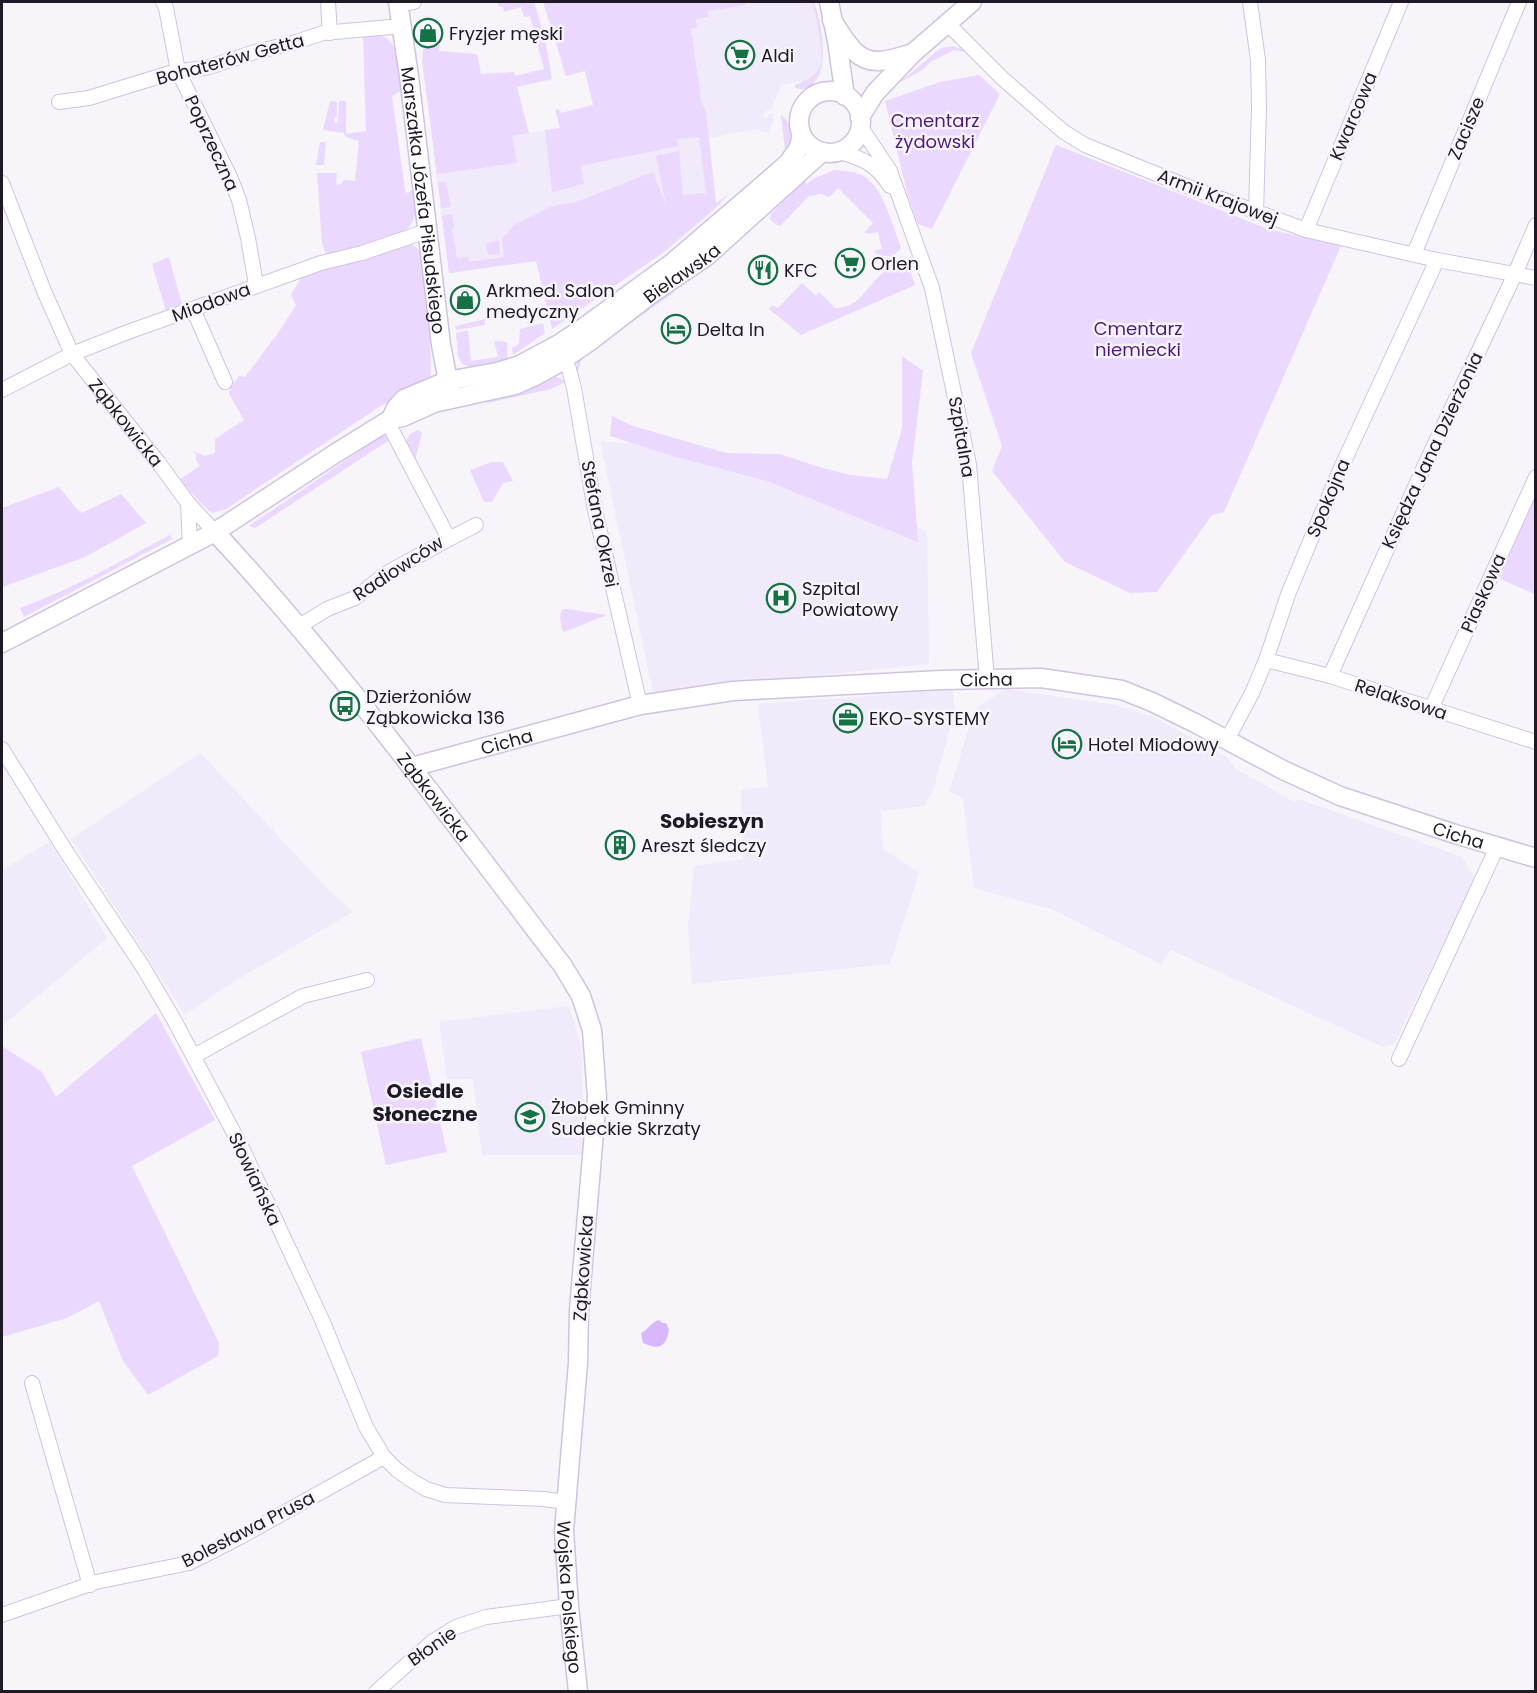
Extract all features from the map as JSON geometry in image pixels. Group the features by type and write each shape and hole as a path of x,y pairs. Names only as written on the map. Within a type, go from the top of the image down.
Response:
{"street":[{"name":"Poprzeczna","path":"163,2 178,71 239,200 258,285"},
{"path":"328,2 330,33"},
{"name":"Marszałka Józefa Piłsudskiego","path":"404,2 402,26 441,345 450,390"},
{"path":"829,2 847,97"},
{"path":"860,121 857,108 847,97 829,92 812,97 801,111 799,119 802,136 807,143 831,152 848,147 858,134 860,121 875,93 913,53 972,2"},
{"path":"1250,2 1258,60 1256,213"},
{"name":"Kwarcowa","path":"1306,230 1401,2"},
{"name":"Zacisze","path":"1414,254 1519,2"},
{"path":"832,20 851,49 864,58 881,61 913,53"},
{"path":"820,93 830,70 832,20"},
{"name":"Armii Krajowej","path":"946,23 1002,78 1064,132 1085,145 1256,213 1306,230 1437,260 1536,278"},
{"name":"Bohaterów Getta","path":"59,102 89,98 178,71 209,67 323,33 402,26"},
{"path":"847,97 913,53"},
{"name":"Szpitalna","path":"860,121 890,171 932,288 969,465 987,679"},
{"name":"Bielawska","path":"648,289 692,246 788,163 798,149 802,136"},
{"name":"Szpitalna","path":"831,152 866,160 884,176 900,202"},
{"name":"Bielawska","path":"2,643 215,532 389,420 403,417 434,403 450,390 496,372 562,351 648,289 707,256 831,152"},
{"name":"Ząbkowicka","path":"2,183 44,291 72,354 188,503 357,697 563,966 581,996 592,1030 597,1097 580,1299 578,1364 565,1502"},
{"name":"Księdza Jana Dzierżonia","path":"1330,676 1428,457 1536,225"},
{"name":"Miodowa","path":"2,390 72,354 128,332 321,263 362,253 427,231"},
{"name":"Spokojna","path":"1227,740 1252,693 1266,660 1289,592 1340,470 1437,260"},
{"path":"193,309 225,382"},
{"name":"Stefana Okrzei","path":"562,351 574,388 595,510 640,705"},
{"name":"Radiowców","path":"298,627 327,609 355,598 387,573 449,539 389,420"},
{"name":"Piaskowa","path":"1431,709 1536,477"},
{"path":"188,503 190,545"},
{"path":"449,539 476,525"},
{"name":"Relaksowa","path":"1266,660 1330,676 1536,742"},
{"name":"Cicha","path":"412,767 640,705 733,691 1041,678 1122,690 1152,702 1283,770 1340,796 1536,858"},
{"name":"Słowiańska","path":"2,749 67,853 143,967 194,1056 243,1150 322,1320 366,1427 384,1457 411,1480 426,1489 445,1495 565,1502"},
{"path":"1399,1059 1497,847"},
{"path":"194,1056 303,996 367,980"},
{"path":"32,1383 90,1585"},
{"name":"Bolesława Prusa","path":"2,1615 90,1585 189,1563 384,1457"},
{"name":"Wojska Polskiego","path":"565,1502 564,1531 569,1606 578,1692"},
{"name":"Błonie","path":"376,1692 432,1642 456,1627 486,1617 569,1606"}],"shaded area":[{"path":"685,2 814,2 820,23 822,65 819,76 812,85 803,90 795,87 801,81 781,85 776,99 773,99 772,109 764,114 767,118 769,113 773,114 774,120 767,133 758,129 709,138 716,203 555,258 449,273 433,148 704,106 700,98 696,59"},
{"name":"Szpital Powiatowy","path":"600,441 636,444 811,489 927,531 929,664 653,692"},
{"path":"1006,689 1115,705 1152,716 1228,758 1235,768 1294,802 1299,799 1462,857 1475,879 1394,1044 1383,1047 1171,950 1161,964 1054,910 974,888 963,799 949,791 975,709"},
{"path":"953,690 955,709 933,791 924,806 881,811 883,849 919,873 890,964 692,984 688,926 694,866 743,859 741,790 768,787 758,704"},
{"path":"200,753 327,888 353,912 228,985 185,1015 71,839"},
{"path":"50,842 107,938 2,1026 2,870"},
{"name":"Żłobek Gminny Sudeckie Skrzaty","path":"569,1006 582,1048 583,1155 482,1155 473,1079 447,1079 439,1022"},
{"path":"659,1320 666,1323 669,1330 666,1341 657,1347 643,1343 641,1333"}],"green space":[{"path":"497,2 534,2 545,39 552,79 517,87 529,133 512,136 517,163 437,174 422,61 424,40 440,45 439,51 477,54 481,74 514,72 515,76 544,69 530,16 524,17 521,7 504,12 503,7 499,7"},
{"path":"543,2 746,2 746,5 708,11 708,17 696,19 697,28 691,29 700,98 706,112 716,203 730,193 664,252 552,329 536,261 449,273 442,216 452,214 457,258 468,257 469,262 504,257 502,239 514,225 553,206 576,202 653,172 666,205 656,156 679,151 683,195 706,193 699,137 677,139 678,146 581,166 584,184 552,192 545,130 560,128 555,110 559,109 561,113 593,105 585,71 566,76"},
{"path":"812,2 814,2 819,21 823,56 818,77 810,87 801,89 795,85 814,75 822,59"},
{"path":"377,34 391,42 398,57 402,90 392,96 405,190 406,193 414,190 415,215 410,225 400,233 327,256 322,244 317,173 337,173 336,185 341,184 344,180 355,181 359,141 346,137 344,133 323,130 330,101 337,102 335,123 338,122 339,101 346,101 346,134 366,131 363,35"},
{"path":"953,46 965,52 954,50 899,83 937,51"},
{"name":"Cmentarz żydowski","path":"979,75 1000,94 932,229 918,224 908,196 885,101 940,82"},
{"path":"781,115 791,128 790,154 785,150"},
{"path":"320,142 326,142 324,165 316,165"},
{"name":"Cmentarz niemiecki","path":"1056,145 1268,229 1341,246 1224,512 1212,515 1157,592 1130,593 1065,562 992,471 1002,446 971,353"},
{"path":"834,170 862,175 876,188 901,248 895,254 884,256 873,251 882,249 878,232 868,234 865,232 873,223 838,188 829,197 821,194 809,196 780,226 770,219 771,214 803,181 807,184"},
{"path":"446,181 451,207 441,208 438,183"},
{"path":"499,241 500,254 488,255 486,243"},
{"path":"403,243 415,246 422,255 427,294 430,380 379,407 226,509 212,513 179,480 200,466 193,451 205,456 215,453 215,439 244,420 229,394 231,386 239,376 245,377 278,333 296,305 291,294 303,275"},
{"path":"169,257 182,305 166,311 152,264"},
{"path":"901,265 909,268 915,285 801,335 769,309 772,305 778,308 802,283 816,296 819,292 835,308 844,307 857,300 886,271"},
{"path":"673,290 673,293 584,357 577,373 577,363 585,352"},
{"path":"520,311 520,313 485,320 485,325 456,330 455,326"},
{"path":"543,323 545,333 513,355 512,348 519,344 520,329"},
{"path":"468,330 471,361 498,357 494,341 507,342 507,359 478,366 462,364 458,356 456,333"},
{"path":"902,356 923,371 912,462 918,542 767,481 669,455 610,436 612,416 633,426 726,453 780,454 850,475 887,479 902,429"},
{"path":"552,376 565,382 551,389 488,403 484,401"},
{"path":"418,430 422,433 415,460 404,443 410,434"},
{"path":"385,436 391,439 255,528 249,526 380,437"},
{"path":"492,462 503,462 513,481 503,483 492,502 484,502 470,470"},
{"path":"59,487 82,513 121,494 146,523 85,557 2,587 2,508"},
{"path":"1535,495 1535,594 1500,579"},
{"path":"170,535 172,539 24,617 20,608 115,565"},
{"path":"562,610 607,615 564,632 560,616"},
{"path":"156,1013 215,1120 132,1166 219,1343 218,1356 148,1395 123,1361 99,1301 67,1318 2,1337 2,1046 42,1072 56,1097"},
{"path":"421,1038 447,1152 386,1165 361,1052"}],"place":[{"name":"Fryzjer męski","path":"428,33"},
{"name":"Aldi","path":"740,55"},
{"name":"Orlen","path":"850,263"},
{"name":"KFC","path":"763,270"},
{"name":"Arkmed. Salon medyczny","path":"465,300"},
{"name":"Delta In","path":"676,329"},
{"name":"Szpital Powiatowy","path":"781,598"},
{"name":"Dzierżoniów Ząbkowicka 136","path":"345,706"},
{"name":"EKO-SYSTEMY","path":"848,718"},
{"name":"Hotel Miodowy","path":"1067,744"},
{"name":"Areszt śledczy","path":"620,845"},
{"name":"Żłobek Gminny Sudeckie Skrzaty","path":"530,1117"}],"district":[{"name":"Sobieszyn","path":"712,821"},
{"name":"Osiedle Słoneczne","path":"425,1102"}]}
